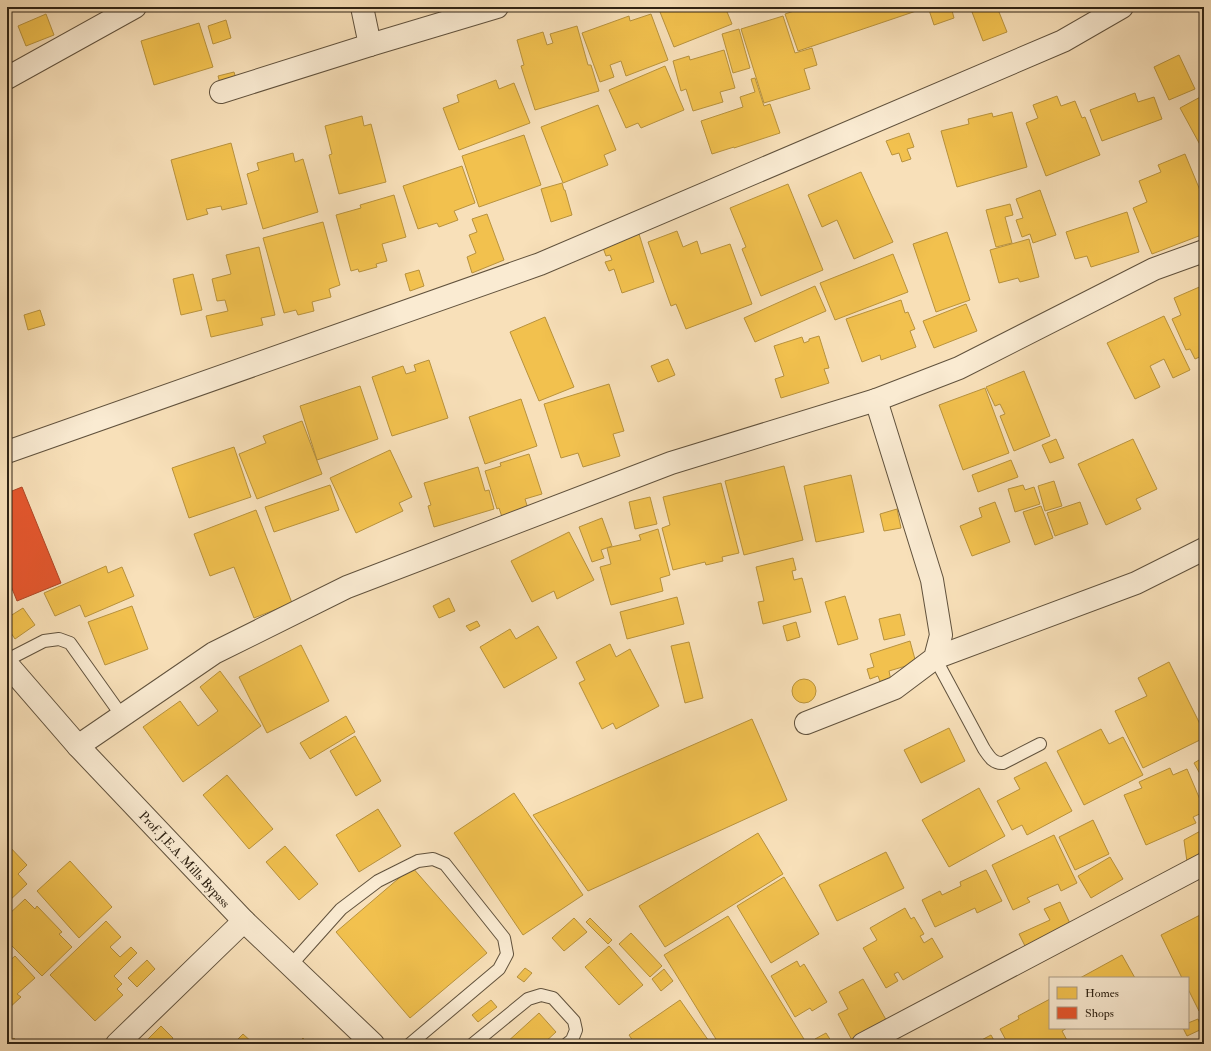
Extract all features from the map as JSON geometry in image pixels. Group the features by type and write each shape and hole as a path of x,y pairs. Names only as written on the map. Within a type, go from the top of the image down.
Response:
{"street":[{"path":"362,7 370,45"},
{"path":"221,92 370,45 498,7"},
{"path":"7,452 540,264 1063,41 1122,7"},
{"path":"7,78 131,8"},
{"path":"78,746 214,653 347,587 672,463 876,400 959,368 1154,269 1204,251"},
{"path":"876,400 932,580 941,635 935,658"},
{"path":"806,723 895,688 935,658 1136,583 1204,549"},
{"name":"Prof. J.E.A. Mills Bypass","path":"7,664 78,746 244,921 373,1044"},
{"path":"863,1044 1204,864"},
{"path":"116,1044 244,921"}],"lane":[{"path":"7,660 44,641 59,639 70,643 122,716"},
{"path":"935,658 984,749 993,761 1003,763 1040,744"},
{"path":"290,966 341,909 378,881 418,861 433,859 445,864 504,938 507,954 498,969 410,1044"},
{"path":"473,1044 528,999 541,995 553,998 574,1021 576,1030 572,1040 567,1044"}],"building: Homes":[{"path":"658,7 725,7 732,24 674,47"},
{"path":"806,7 928,7 798,51 785,14"},
{"path":"928,7 951,7 954,18 934,25"},
{"path":"986,7 997,7 1007,32 983,41 972,12"},
{"path":"46,14 54,35 26,46 18,26"},
{"path":"651,14 668,60 626,76 621,61 610,65 614,77 600,82 582,33 629,16 630,21"},
{"path":"783,16 795,53 812,48 817,65 804,69 810,89 764,103 741,29"},
{"path":"226,20 231,38 213,44 208,26"},
{"path":"199,23 213,67 154,85 141,41"},
{"path":"577,26 588,65 591,65 599,91 535,110 521,66 524,65 517,40 543,32 547,45 553,43 550,34"},
{"path":"739,29 750,68 733,73 722,34"},
{"path":"724,50 735,88 720,92 723,102 693,111 686,89 681,91 673,61 689,56 690,60"},
{"path":"1179,55 1195,89 1169,100 1154,67"},
{"path":"665,66 684,110 641,128 638,123 626,128 609,90"},
{"path":"234,72 238,85 222,90 218,76"},
{"path":"755,78 764,106 770,104 780,133 712,154 701,121 743,107 740,97 755,92 751,79"},
{"path":"496,80 499,89 514,83 530,123 459,150 443,108 459,102 457,95"},
{"path":"1135,93 1138,102 1154,97 1162,119 1102,141 1090,110"},
{"path":"1204,95 1204,152 1180,108"},
{"path":"1057,96 1061,106 1075,101 1082,118 1085,117 1100,155 1046,176 1026,123 1038,118 1033,105"},
{"path":"598,105 616,150 604,155 608,165 563,183 541,127"},
{"path":"1012,112 1027,167 957,187 941,131 969,124 968,119 992,113 993,117"},
{"path":"362,116 364,126 371,124 386,182 339,194 329,155 332,154 325,126"},
{"path":"909,133 914,147 907,149 911,159 902,162 899,153 892,155 886,141"},
{"path":"524,135 541,185 479,207 462,156"},
{"path":"231,143 247,204 222,210 221,206 206,209 208,214 187,220 171,160"},
{"path":"293,153 295,162 303,159 318,212 263,229 247,174 259,170 257,163"},
{"path":"1185,154 1204,200 1204,234 1152,254 1133,208 1147,202 1139,181 1161,172 1158,165"},
{"path":"462,166 475,203 454,211 458,220 439,227 437,223 418,229 403,186"},
{"path":"861,172 893,242 854,259 837,220 822,227 808,195"},
{"path":"562,183 572,215 551,222 541,189"},
{"path":"788,184 823,270 761,296 742,249 746,247 730,208"},
{"path":"1040,190 1056,235 1033,243 1030,234 1022,237 1016,220 1023,218 1016,199"},
{"path":"394,195 406,237 382,244 387,261 376,264 377,267 359,272 358,269 351,271 336,215 361,208 360,205"},
{"path":"1010,204 1013,215 1005,217 1012,243 996,247 986,210"},
{"path":"1127,212 1139,252 1091,267 1087,256 1075,259 1066,232"},
{"path":"487,214 504,260 472,273 467,257 476,253 469,235 477,232 472,219"},
{"path":"323,222 340,285 329,289 331,297 312,302 314,311 298,315 296,310 284,313 263,238"},
{"path":"677,231 683,247 697,241 701,254 730,244 752,304 686,329 676,304 671,306 648,242"},
{"path":"947,232 970,300 936,312 913,244"},
{"path":"639,234 654,282 622,293 614,269 609,271 605,262 612,260 610,255 606,256 602,245"},
{"path":"1029,239 1039,277 1020,282 1018,278 999,283 990,250"},
{"path":"259,247 275,315 261,318 263,325 211,337 206,316 228,311 225,300 217,301 212,279 231,274 226,255"},
{"path":"893,254 908,292 835,320 820,283"},
{"path":"419,270 424,286 410,291 405,274"},
{"path":"193,274 202,310 181,315 173,279"},
{"path":"1204,285 1204,355 1195,359 1190,349 1186,350 1172,319 1181,315 1174,298"},
{"path":"815,286 826,311 755,342 744,318"},
{"path":"901,300 905,313 908,312 915,329 910,331 916,347 881,360 880,355 862,362 846,319"},
{"path":"966,304 977,331 934,348 923,321"},
{"path":"40,310 45,325 28,330 24,315"},
{"path":"1164,316 1190,370 1173,378 1164,359 1150,366 1160,387 1135,399 1107,343"},
{"path":"545,317 574,387 539,401 510,332"},
{"path":"819,336 829,368 824,369 829,383 781,398 775,379 784,376 774,346 802,337 804,343 809,341 809,339"},
{"path":"668,359 675,375 658,382 651,366"},
{"path":"429,360 448,418 392,436 372,377 403,366 406,374 416,371 414,365"},
{"path":"1024,371 1050,436 1014,451 1000,416 1005,414 1000,404 995,406 986,387"},
{"path":"609,384 624,431 613,434 620,456 583,467 578,453 561,458 544,404"},
{"path":"360,386 378,439 317,460 300,406"},
{"path":"985,388 1009,453 963,470 939,405"},
{"path":"521,399 537,446 485,464 469,417"},
{"path":"302,421 322,474 257,499 239,454 266,443 263,436"},
{"path":"1056,439 1064,458 1050,463 1042,445"},
{"path":"1133,439 1157,489 1136,499 1141,509 1106,525 1078,464"},
{"path":"234,447 251,497 189,518 172,468"},
{"path":"390,450 412,497 399,503 403,511 356,533 330,478"},
{"path":"529,454 542,494 525,499 530,515 504,523 499,508 497,509 485,471 501,466 500,463"},
{"path":"1011,460 1018,477 978,492 972,475"},
{"path":"784,466 803,540 744,555 725,481"},
{"path":"478,467 485,491 489,490 494,509 434,527 428,506 431,505 424,483"},
{"path":"851,475 864,532 816,542 804,486"},
{"path":"1054,481 1062,506 1045,511 1038,486"},
{"path":"721,483 739,553 722,557 723,561 706,565 705,562 673,570 662,528 670,525 663,497"},
{"path":"330,485 339,510 274,532 265,507"},
{"path":"1023,485 1025,490 1034,487 1040,504 1015,512 1008,489"},
{"path":"650,497 657,524 635,529 629,502"},
{"path":"995,502 1010,542 972,556 960,526 982,517 979,508"},
{"path":"1080,502 1088,524 1055,536 1047,513"},
{"path":"1041,506 1053,538 1035,545 1023,512"},
{"path":"897,509 901,528 884,531 880,514"},
{"path":"256,510 292,603 254,618 234,567 210,576 194,534"},
{"path":"602,518 612,546 601,550 604,558 592,562 579,527"},
{"path":"658,529 670,575 660,578 663,591 611,605 600,567 611,564 607,548 641,540 639,535"},
{"path":"569,532 594,580 557,599 554,591 532,602 511,561"},
{"path":"793,558 796,570 792,571 794,580 802,578 811,612 763,624 758,602 764,601 756,567"},
{"path":"106,566 108,573 122,567 134,596 85,617 80,605 55,616 44,593"},
{"path":"845,596 858,639 838,645 825,602"},
{"path":"677,597 684,624 627,639 620,612"},
{"path":"449,598 455,611 439,618 433,606"},
{"path":"132,606 148,649 105,665 88,622"},
{"path":"23,608 35,625 15,639 7,627 7,618"},
{"path":"900,614 905,635 884,640 879,619"},
{"path":"477,621 480,626 470,631 466,626"},
{"path":"796,622 800,637 787,641 783,626"},
{"path":"538,626 557,658 504,688 480,647 510,629 516,639"},
{"path":"910,641 916,663 889,671 891,681 881,684 878,676 870,679 867,669 874,667 870,654"},
{"path":"689,642 703,698 685,703 671,646"},
{"path":"610,644 616,657 630,649 659,706 616,729 613,723 602,729 579,683 585,680 576,662"},
{"path":"301,645 329,701 267,733 239,677"},
{"path":"1169,662 1204,732 1204,738 1143,768 1115,711 1147,696 1138,678"},
{"path":"220,671 261,726 183,782 143,727 180,701 198,726 218,711 200,687"},
{"path":"804,679 813,682 816,691 813,700 804,703 795,700 792,691 795,682"},
{"path":"346,716 355,732 310,759 300,743"},
{"path":"752,719 787,800 588,891 533,815"},
{"path":"949,728 965,761 921,783 904,750"},
{"path":"1101,729 1109,744 1123,737 1143,775 1084,805 1057,751"},
{"path":"355,736 381,781 356,796 330,751"},
{"path":"1204,757 1204,781 1194,763"},
{"path":"1046,762 1072,811 1027,835 1022,825 1012,830 997,801 1020,789 1014,778"},
{"path":"1170,768 1173,775 1187,769 1204,812 1193,817 1196,823 1146,845 1124,795 1142,788 1139,782"},
{"path":"227,775 273,829 249,849 203,795"},
{"path":"979,788 1005,836 949,867 922,820"},
{"path":"514,793 583,895 523,935 454,833"},
{"path":"378,809 401,846 359,872 336,835"},
{"path":"1093,820 1109,854 1075,870 1059,837"},
{"path":"1204,829 1204,860 1188,869 1184,840"},
{"path":"758,833 783,874 665,947 639,906"},
{"path":"1054,835 1077,883 1061,891 1058,884 1027,898 1030,902 1013,910 992,865"},
{"path":"7,844 27,865 18,874 27,884 7,903"},
{"path":"285,846 318,884 299,900 266,862"},
{"path":"886,852 904,888 837,921 819,885"},
{"path":"1110,857 1123,879 1091,898 1078,876"},
{"path":"70,861 112,907 79,938 37,891"},
{"path":"412,867 487,953 410,1018 336,932"},
{"path":"986,870 1002,901 977,913 975,908 935,927 922,900 940,891 942,895 961,886 960,882"},
{"path":"784,877 819,934 771,963 737,906"},
{"path":"25,899 35,909 37,906 62,932 59,934 72,947 42,976 7,941 7,916"},
{"path":"1060,902 1074,932 1028,952 1019,934 1050,920 1044,909"},
{"path":"905,908 911,919 914,917 924,934 920,936 924,943 932,938 943,957 903,980 898,972 894,974 898,981 886,988 863,948 877,940 870,928"},
{"path":"1204,913 1204,1008 1199,1011 1189,991 1189,977 1182,977 1161,935"},
{"path":"728,916 807,1044 719,1044 664,955"},
{"path":"574,918 587,932 564,951 552,938"},
{"path":"590,918 612,940 608,944 586,922"},
{"path":"106,921 121,937 110,947 120,957 131,947 137,953 114,976 122,984 117,989 123,995 95,1021 50,975"},
{"path":"631,933 662,966 650,977 619,944"},
{"path":"609,946 643,985 619,1005 585,967"},
{"path":"1122,955 1134,977 1082,977"},
{"path":"15,956 35,978 17,994 21,997 7,1010 7,963"},
{"path":"147,960 155,969 137,987 128,978"},
{"path":"797,961 800,967 804,964 827,1002 812,1011 810,1008 795,1017 771,976"},
{"path":"525,968 532,973 524,982 517,977"},
{"path":"664,969 673,981 661,991 652,979"},
{"path":"863,979 889,1025 854,1044 838,1014 848,1009 839,992"},
{"path":"491,1000 497,1007 478,1022 472,1015"},
{"path":"680,1000 711,1044 635,1044 629,1035"},
{"path":"1049,1000 1049,1029 1065,1029 1062,1031 1069,1044 1008,1044 1000,1029 1019,1019 1018,1016"},
{"path":"539,1013 556,1032 543,1044 505,1044"},
{"path":"1198,1019 1202,1029 1187,1036 1184,1029 1189,1029 1189,1023"},
{"path":"161,1026 173,1038 169,1043 170,1044 143,1044"},
{"path":"826,1033 833,1044 818,1044 815,1039"},
{"path":"243,1034 254,1044 233,1044"},
{"path":"991,1035 996,1044 974,1044"},
{"path":"14,1038 19,1044 7,1044"},
{"path":"303,1038 308,1044 297,1044"}],"building: Shops":[{"path":"22,487 61,583 17,601 7,576 7,493"}]}
